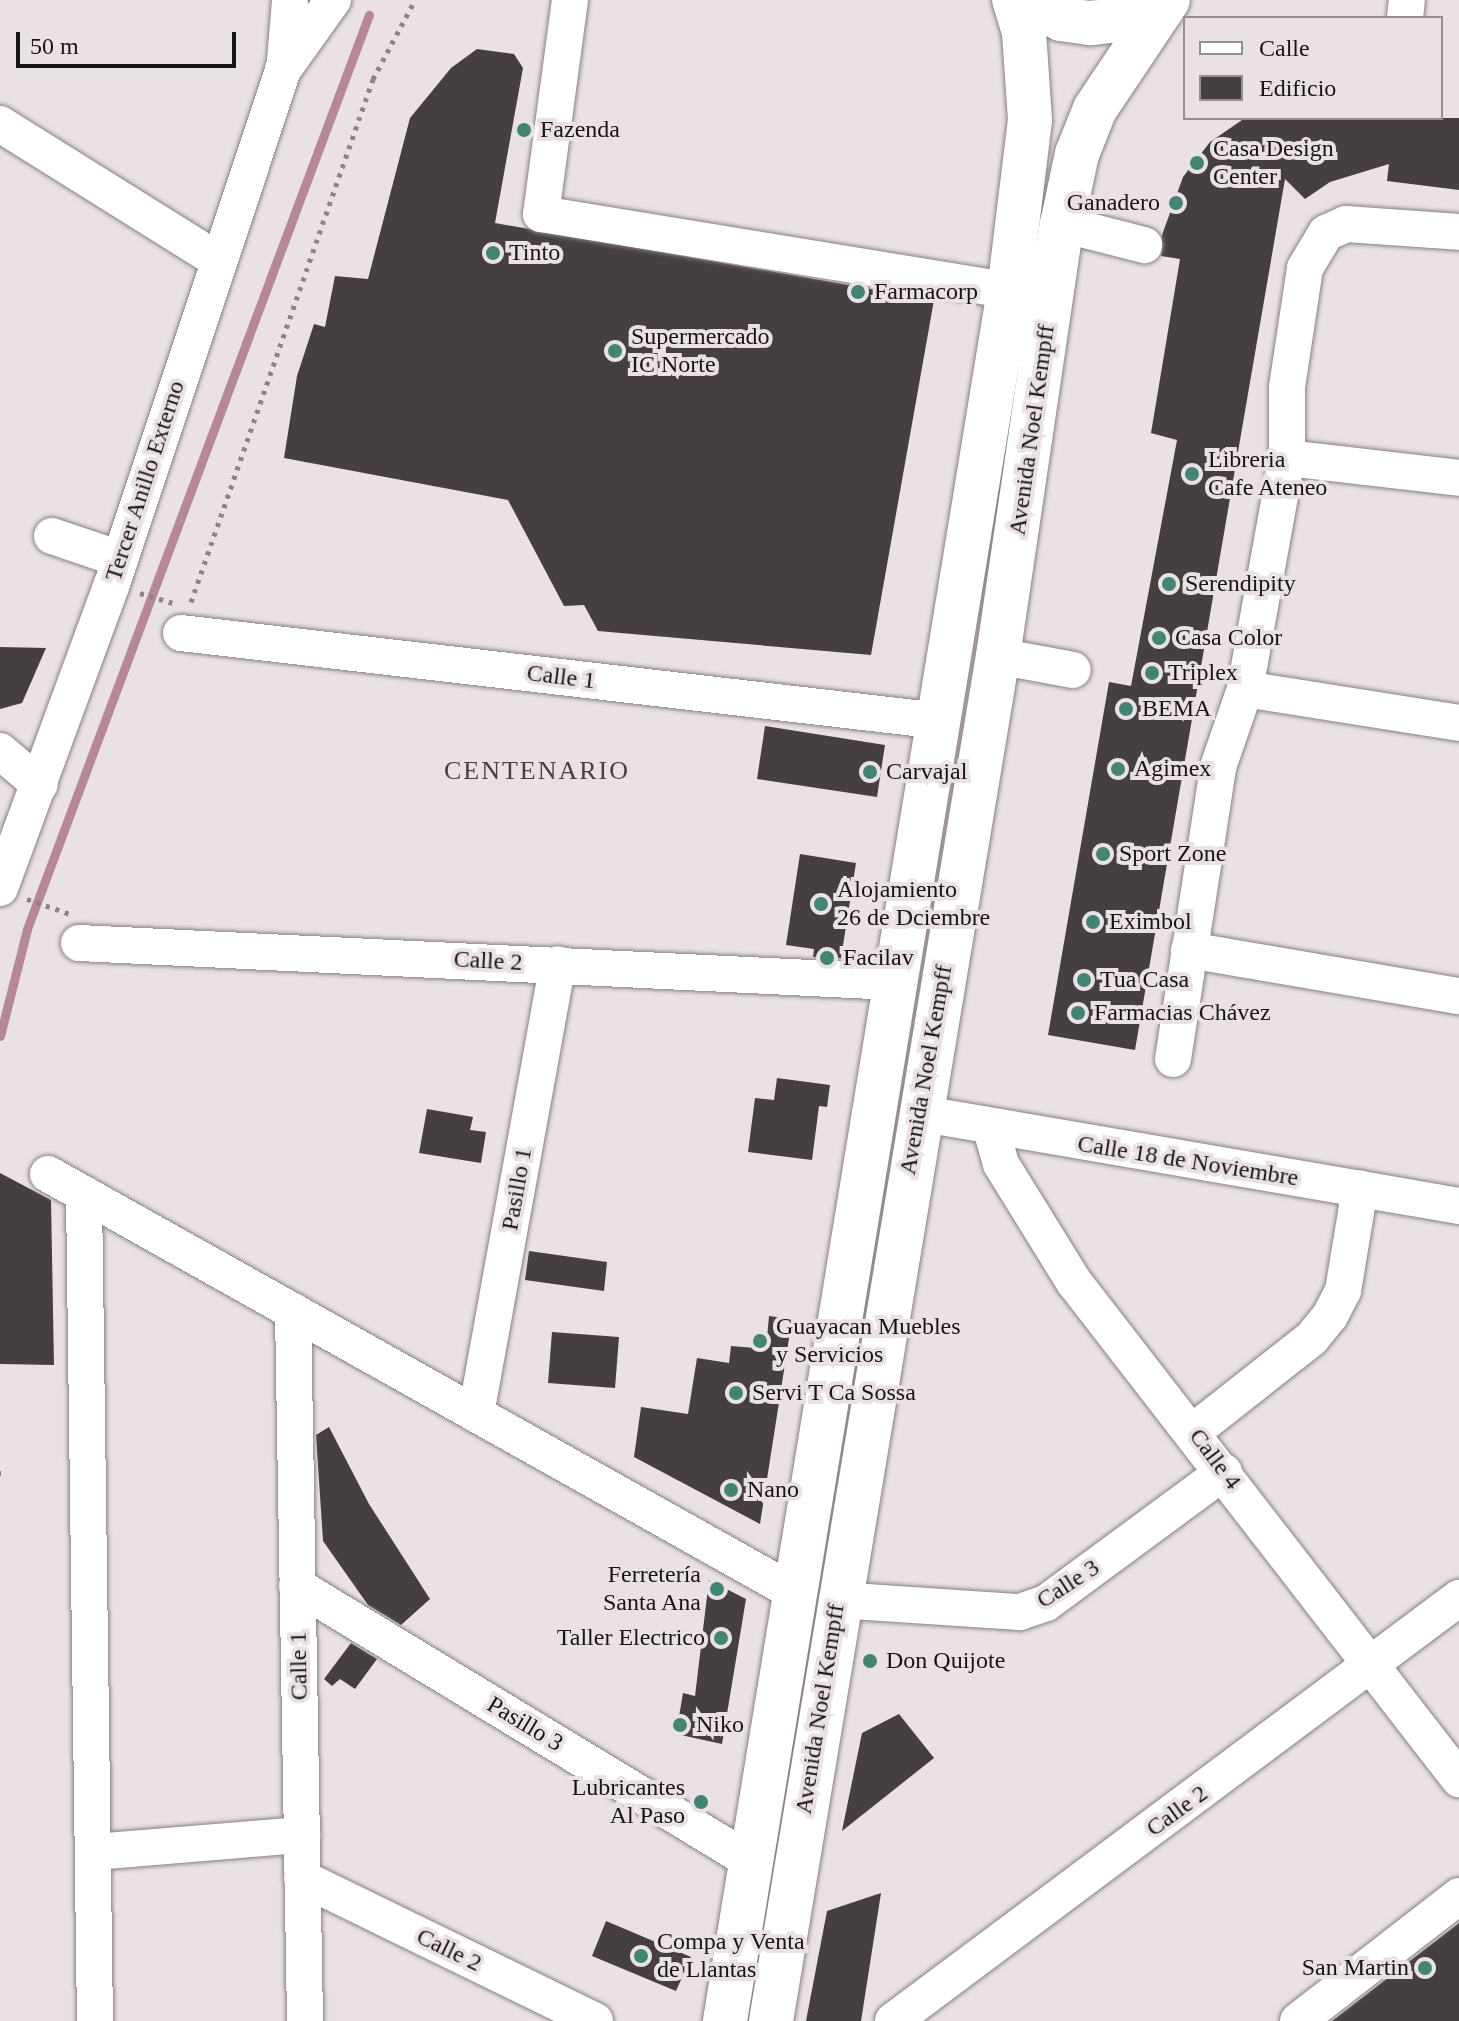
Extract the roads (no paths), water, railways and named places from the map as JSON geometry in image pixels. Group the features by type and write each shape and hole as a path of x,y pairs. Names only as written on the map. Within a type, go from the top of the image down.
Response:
{"main road":[{"name":"Avenida Noel Kempff","path":"725,2021 752,1862 817,1597 842,1307 1009,291 1030,120 1024,32 1014,0"},
{"path":"1025,0 1061,19 1091,23 1121,20 1166,0"},
{"name":"Avenida Noel Kempff","path":"771,2021 803,1806 794,1769 812,1625 920,1104 998,656 1062,224 1077,154 1095,109 1166,0"},
{"path":"929,785 927,868 939,888 956,897"},
{"path":"895,982 919,991 927,1007 918,1071 920,1104"}],"street":[{"name":"Tercer Anillo Externo","path":"11,893 40,785 120,559 283,70 290,0"},
{"name":"Tercer Anillo Externo","path":"283,70 333,0"},
{"path":"570,0 541,214 1009,291"},
{"path":"0,124 218,260"},
{"path":"1173,1059 1218,767 1245,689 1287,458 1287,387 1305,268 1326,233 1370,222 1459,232"},
{"path":"1062,224 1144,245"},
{"path":"1287,458 1459,478"},
{"path":"52,536 120,559"},
{"name":"Calle 1","path":"181,619 940,721"},
{"path":"998,656 1073,670"},
{"path":"1245,689 1459,723"},
{"path":"0,751 40,785"},
{"name":"Calle 2","path":"79,943 895,982"},
{"path":"1189,950 1459,996"},
{"name":"Pasillo 1","path":"476,1414 558,964"},
{"name":"Calle 18 de Noviembre","path":"920,1104 991,1129 1459,1206"},
{"name":"Calle 4","path":"991,1129 1001,1164 1074,1282 1194,1431 1459,1779"},
{"path":"48,1174 476,1414 817,1597"},
{"path":"1194,1431 1312,1338 1330,1316 1343,1291 1360,1188"},
{"path":"84,1194 95,2021"},
{"name":"Calle 1","path":"293,1311 305,2021"},
{"name":"Calle 3","path":"817,1597 1020,1612 1046,1603 1224,1472"},
{"name":"Pasillo 3","path":"297,1586 752,1862"},
{"name":"Calle 2","path":"893,2021 1373,1667 1459,1598"},
{"path":"94,1852 302,1835"},
{"name":"Calle 2","path":"302,1878 595,2021"},
{"path":"1298,2021 1459,1896"}],"waterway":[{"path":"0,1036 27,929 369,15"}],"place":[{"name":"Fazenda","path":"524,130"},
{"name":"Casa Design Center","path":"1197,163"},
{"name":"Ganadero","path":"1176,203"},
{"name":"Tinto","path":"493,253"},
{"name":"Farmacorp","path":"858,292"},
{"name":"Supermercado IC Norte","path":"615,351"},
{"name":"Libreria Cafe Ateneo","path":"1192,474"},
{"name":"Serendipity","path":"1169,584"},
{"name":"Casa Color","path":"1159,638"},
{"name":"Triplex","path":"1152,673"},
{"name":"BEMA","path":"1126,709"},
{"name":"Agimex","path":"1118,769"},
{"name":"Carvajal","path":"870,772"},
{"name":"Sport Zone","path":"1103,854"},
{"name":"Alojamiento 26 de Dciembre","path":"821,904"},
{"name":"Eximbol","path":"1093,922"},
{"name":"Facilav","path":"827,958"},
{"name":"Tua Casa","path":"1084,980"},
{"name":"Farmacias Chávez","path":"1078,1013"},
{"name":"Guayacan Muebles y Servicios","path":"760,1341"},
{"name":"Servi T Ca Sossa","path":"736,1393"},
{"name":"Nano","path":"731,1490"},
{"name":"Ferretería Santa Ana","path":"717,1589"},
{"name":"Taller Electrico","path":"721,1638"},
{"name":"Don Quijote","path":"870,1661"},
{"name":"Niko","path":"680,1725"},
{"name":"Lubricantes Al Paso","path":"701,1802"},
{"name":"Compa y Venta de Llantas","path":"641,1956"},
{"name":"San Martin","path":"1425,1968"}],"district":[{"name":"CENTENARIO","path":"537,771"}]}
